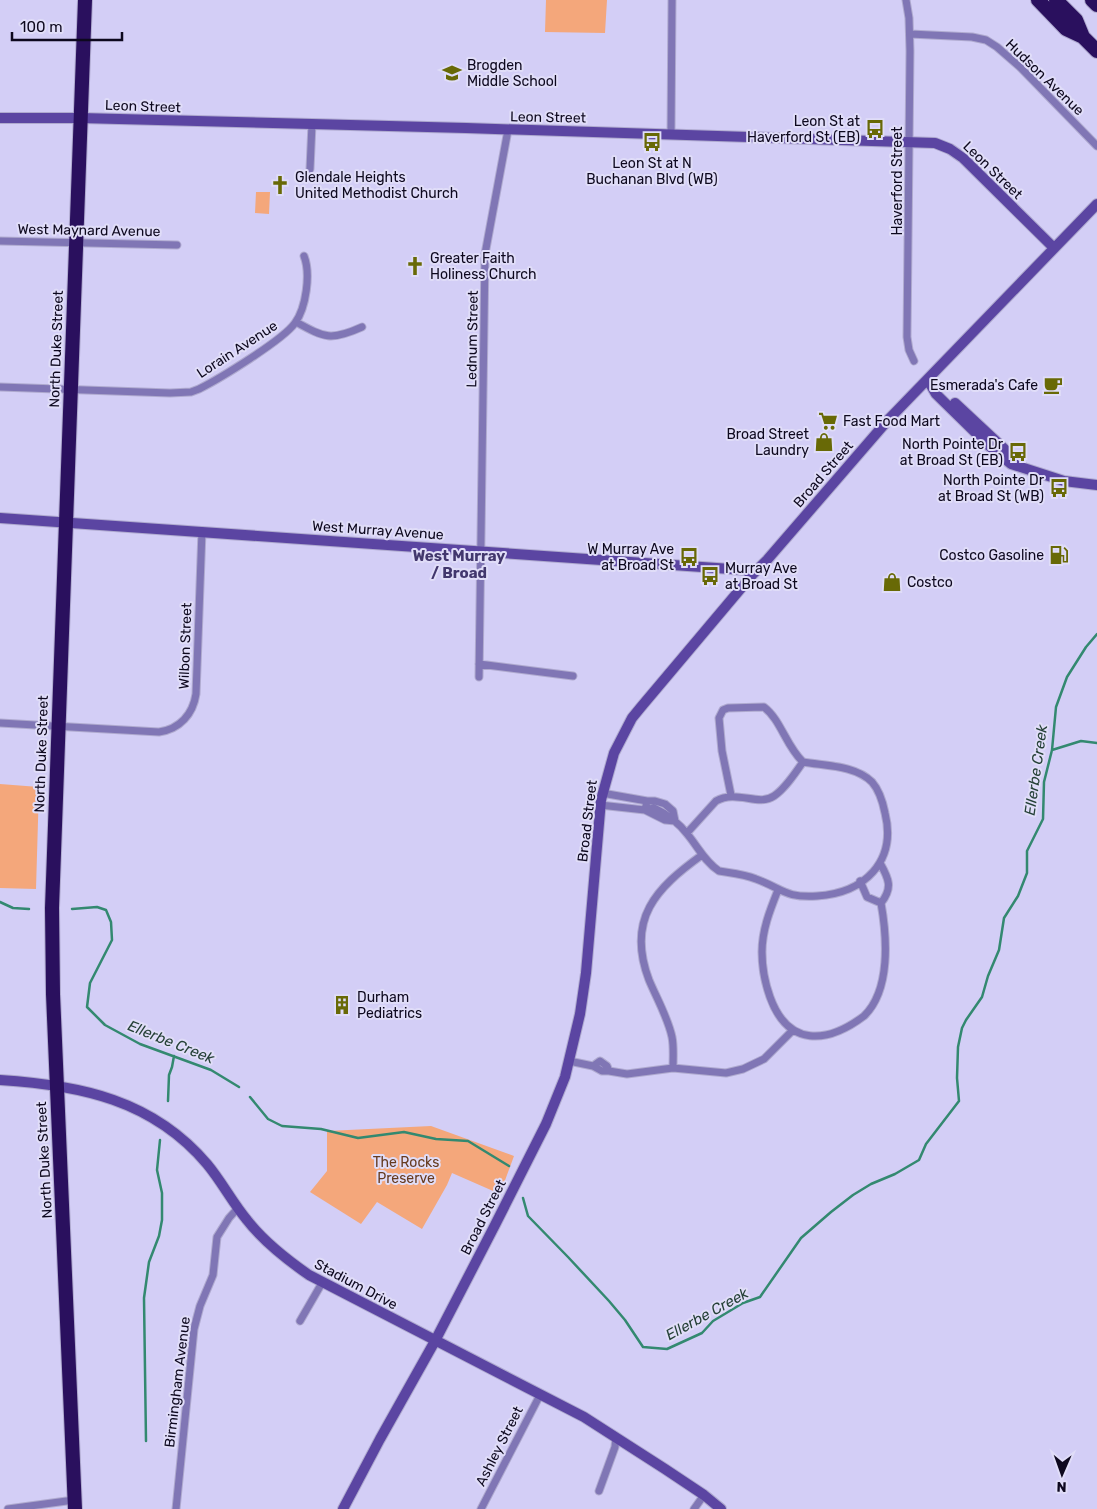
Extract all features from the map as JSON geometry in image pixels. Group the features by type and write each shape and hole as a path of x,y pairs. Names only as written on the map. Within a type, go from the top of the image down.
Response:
{"highway":[{"name":"North Duke Street","path":"74,1505 57,1085 52,908 85,0"},
{"path":"1038,0 1066,29 1083,37 1097,51"},
{"path":"1056,0 1076,20 1083,37"},
{"path":"1092,0 1097,5"}],"street":[{"path":"671,134 672,0"},
{"name":"Haverford Street","path":"906,0 910,34 907,337 909,350 914,361"},
{"name":"Hudson Avenue","path":"910,34 972,36 986,40 1021,68 1097,146"},
{"name":"Leon Street","path":"0,118 80,118 312,124 935,143 956,153 1054,248"},
{"path":"310,169 312,124"},
{"name":"Lednum Street","path":"478,677 485,254 508,130"},
{"name":"Broad Street","path":"343,1509 384,1430 435,1341 556,1102 569,1061 580,1014 586,972 602,793 614,753 632,718 753,574 888,420 1097,204"},
{"name":"West Maynard Avenue","path":"0,241 177,245"},
{"name":"Lorain Avenue","path":"0,387 71,388 170,393 191,392 207,385 264,349 296,322 306,292 306,261 304,256"},
{"path":"296,322 316,334 333,336 339,336 362,327"},
{"path":"928,380 1026,469 1064,481 1097,485"},
{"name":"West Murray Avenue","path":"0,518 66,521 745,570 753,574"},
{"name":"Wilbon Street","path":"0,723 159,732 172,728 188,716 192,710 196,694 202,531"},
{"path":"479,664 573,676"},
{"path":"602,793 647,801 673,811 675,821 687,833 709,864 719,871 749,876 795,896 819,896 838,892 860,882 880,863 887,846 888,827 880,798 872,782 859,773 846,769 803,762 787,743 772,712 764,707 728,708 723,710 719,718 731,795"},
{"path":"687,833 716,801 731,795 768,799 776,795 803,762"},
{"path":"645,810 647,801"},
{"path":"600,805 645,810 659,806"},
{"path":"645,810 665,820 675,821"},
{"path":"673,1068 672,1035 645,968 641,945 642,932 648,912 656,896 678,872 702,855"},
{"path":"778,890 765,927 762,959 764,976 776,1011 785,1024 793,1030 809,1036 829,1034 860,1019 869,1012 876,999 886,957 886,935 881,904 889,890 888,880 880,863"},
{"path":"860,882 867,897 881,904"},
{"path":"569,1061 593,1066 602,1072 609,1071 634,1075 673,1068 718,1073 743,1069 764,1059 793,1030"},
{"name":"Stadium Drive","path":"0,1080 57,1085 85,1090 139,1110 182,1138 208,1165 238,1208 257,1231 277,1251 309,1275 584,1417 616,1436 704,1495 721,1509"},
{"name":"Birmingham Avenue","path":"176,1509 194,1329 200,1306 213,1275 217,1237 238,1208"},
{"path":"300,1321 322,1283"},
{"name":"Ashley Street","path":"481,1509 540,1395"},
{"path":"598,1491 615,1446 616,1436"},
{"path":"694,1509 704,1495"},
{"path":"8,1509 74,1505"}],"green space":[{"path":"546,0 607,0 605,33 545,32"},
{"path":"256,192 270,192 269,214 255,213"},
{"path":"0,784 39,787 36,889 0,888"},
{"name":"The Rocks Preserve","path":"431,1126 514,1156 500,1194 452,1173 422,1229 377,1202 361,1224 310,1192 327,1171 327,1131"}],"waterway":[{"name":"Ellerbe Creek","path":"523,1198 528,1216 609,1301 625,1320 643,1347 667,1349 702,1333 713,1321 743,1303 760,1297 801,1238 831,1212 871,1184 895,1174 919,1160 926,1144 959,1101 957,1078 958,1047 962,1028 982,997 988,976 999,950 1004,918 1018,896 1027,873 1027,851 1043,819 1044,782 1052,750 1056,707 1067,677 1086,647 1097,634"},
{"path":"1052,750 1081,741 1097,743"},
{"name":"Ellerbe Creek","path":"0,902 13,908 29,909"},
{"name":"Ellerbe Creek","path":"72,909 97,907 106,910 111,922 112,940 90,983 87,1007 105,1025 140,1044 211,1070 239,1087"},
{"path":"168,1101 169,1075 174,1056"},
{"name":"Ellerbe Creek","path":"250,1097 268,1119 282,1126 321,1129 358,1138 404,1132 436,1139 468,1141 509,1166"},
{"path":"146,1441 144,1298 149,1262 159,1236 162,1220 162,1193 157,1170 160,1140"}],"place":[{"name":"Brogden Middle School","path":"452,73"},
{"name":"Leon St at Haverford St (EB)","path":"875,129"},
{"name":"Leon St at N Buchanan Blvd (WB)","path":"652,142"},
{"name":"Glendale Heights United Methodist Church","path":"280,185"},
{"name":"Greater Faith Holiness Church","path":"415,266"},
{"name":"Esmerada's Cafe","path":"1053,385"},
{"name":"Fast Food Mart","path":"828,421"},
{"name":"Broad Street Laundry","path":"824,442"},
{"name":"North Pointe Dr at Broad St (EB)","path":"1018,452"},
{"name":"North Pointe Dr at Broad St (WB)","path":"1059,488"},
{"name":"Costco Gasoline","path":"1059,555"},
{"name":"W Murray Ave at Broad St","path":"689,557"},
{"name":"Murray Ave at Broad St","path":"710,576"},
{"name":"Costco","path":"892,582"},
{"name":"Durham Pediatrics","path":"342,1005"}],"district":[{"name":"West Murray / Broad","path":"459,564"}]}
